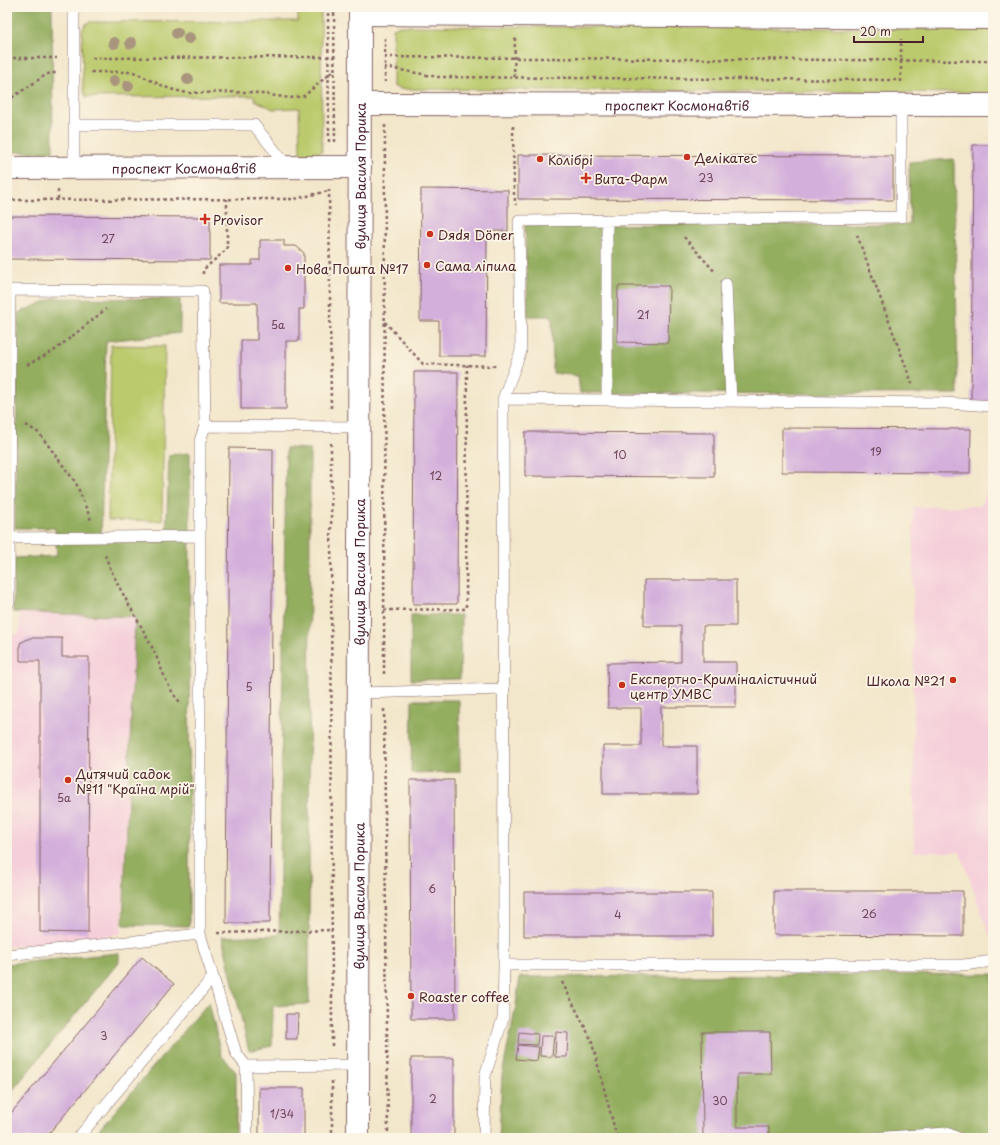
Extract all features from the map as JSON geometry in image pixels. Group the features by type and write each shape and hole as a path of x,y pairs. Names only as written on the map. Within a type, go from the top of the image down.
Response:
{"street":[{"path":"360,11 901,18 926,13 993,18"},
{"name":"вулиця Василя Порика","path":"358,1138 360,11"},
{"name":"проспект Космонавтів","path":"361,104 993,106"},
{"name":"проспект Космонавтів","path":"7,168 329,168 360,178"}],"lane":[{"path":"74,7 74,168"},
{"path":"484,1138 485,1076 503,1018 504,399 521,351 518,221 901,217 900,105"},
{"path":"74,125 254,125 289,168"},
{"path":"607,220 607,400"},
{"path":"726,284 731,401"},
{"path":"9,602 10,290 203,291 206,426 200,441 200,934 236,1053 246,1066 247,1138"},
{"path":"504,399 919,402 993,406"},
{"path":"206,426 360,427"},
{"path":"9,538 200,536"},
{"path":"359,692 504,689"},
{"path":"7,955 200,934"},
{"path":"504,965 964,965 993,960"},
{"path":"78,1138 213,977"},
{"path":"246,1066 358,1065"},
{"path":"872,1138 947,1133 958,1138"}],"path":[{"path":"328,7 331,426 332,1138"},
{"path":"900,105 901,18"},
{"path":"7,58 360,56 993,61"},
{"path":"7,200 295,199 329,191 360,178 385,186 384,692 388,1138"},
{"path":"203,291 203,270 227,249 227,199"},
{"path":"851,217 919,402"},
{"path":"670,220 726,284"},
{"path":"10,374 55,350 128,291"},
{"path":"385,321 422,364 516,367"},
{"path":"384,610 466,609 467,365"},
{"path":"10,414 38,433 76,483 110,570 152,647 174,696 200,720"},
{"path":"200,934 332,930"},
{"path":"554,965 591,1039 617,1138"}],"shaded area":[{"name":"Школа №21","path":"993,479 993,936 990,936 960,852 914,852 913,507 980,506"},
{"name":"Дитячий садок №11 \"Країна мрій\"","path":"20,612 135,617 121,934 7,947 7,635 19,634"}],"green space":[{"path":"7,7 52,7 53,152 7,152"},
{"path":"298,7 321,7 322,151 316,154 300,155 299,108 273,109 255,100 254,96 86,97 83,90 82,30 89,22 298,21"},
{"path":"400,26 993,29 993,93 399,89 393,86 393,28"},
{"path":"954,159 958,394 580,393 578,376 553,373 552,316 528,316 525,225 910,224 909,162"},
{"path":"54,298 180,299 180,333 106,341 101,541 166,542 169,455 190,453 189,926 123,925 135,617 13,612 14,558 57,556 55,528 15,528 18,313"},
{"path":"111,345 165,346 162,521 108,520"},
{"path":"286,448 310,449 309,1004 273,1006 272,1046 249,1051 222,937 279,935"},
{"path":"411,615 461,615 460,679 411,680"},
{"path":"412,700 459,700 460,772 411,773"},
{"path":"119,953 119,962 7,1097 7,964"},
{"path":"993,974 993,1138 499,1138 502,1075 520,977"},
{"path":"209,1002 221,1055 236,1072 236,1138 92,1138"}],"building":[{"path":"973,145 993,145 993,403 971,403"},
{"path":"518,155 893,156 893,200 518,199"},
{"path":"421,189 508,190 508,231 487,231 486,356 439,356 439,321 420,321"},
{"path":"7,216 210,217 210,260 7,259"},
{"path":"260,240 284,240 284,246 296,246 304,253 304,309 299,309 299,341 286,341 286,409 241,409 241,340 257,340 257,303 219,303 219,265 252,265 252,260 260,260"},
{"path":"618,286 669,286 668,343 617,342"},
{"path":"414,372 458,372 457,604 413,604"},
{"path":"782,428 971,429 970,473 782,472"},
{"path":"525,432 714,433 714,477 525,476"},
{"path":"229,448 273,449 270,923 226,923"},
{"path":"644,580 736,580 736,626 703,626 703,662 736,662 736,707 661,707 661,746 697,746 697,794 603,794 603,746 641,746 641,708 608,708 607,663 681,662 681,626 644,626"},
{"path":"30,638 62,638 62,657 89,657 88,933 40,932 40,661 20,661 20,643"},
{"path":"410,780 454,780 455,1019 411,1019"},
{"path":"774,891 963,891 963,936 774,935"},
{"path":"524,892 712,892 712,936 524,936"},
{"path":"142,957 174,984 45,1138 7,1138 7,1118"},
{"path":"286,1014 298,1014 297,1039 286,1039"},
{"path":"519,1032 538,1034 537,1045 518,1044"},
{"path":"556,1032 568,1033 567,1057 555,1057"},
{"path":"702,1032 770,1032 771,1074 737,1074 737,1127 769,1127 769,1138 703,1138"},
{"path":"541,1036 554,1036 552,1057 540,1056"},
{"path":"518,1045 539,1047 537,1061 516,1059"},
{"path":"411,1058 454,1058 454,1138 411,1138"},
{"path":"259,1088 304,1088 304,1138 259,1138"}],"place":[{"name":"Делікатес","path":"687,157"},
{"name":"Колібрі","path":"540,159"},
{"name":"Вита-Фарм","path":"586,178"},
{"name":"Provisor","path":"205,219"},
{"name":"Dяdя Döner","path":"430,234"},
{"name":"Сама ліпила","path":"427,265"},
{"name":"Нова Пошта №17","path":"288,268"},
{"name":"Школа №21","path":"953,680"},
{"name":"Експертно-Криміналістичний центр УМВС","path":"622,685"},
{"name":"Дитячий садок №11 \"Країна мрій\"","path":"68,780"},
{"name":"Roaster coffee","path":"411,996"}]}
